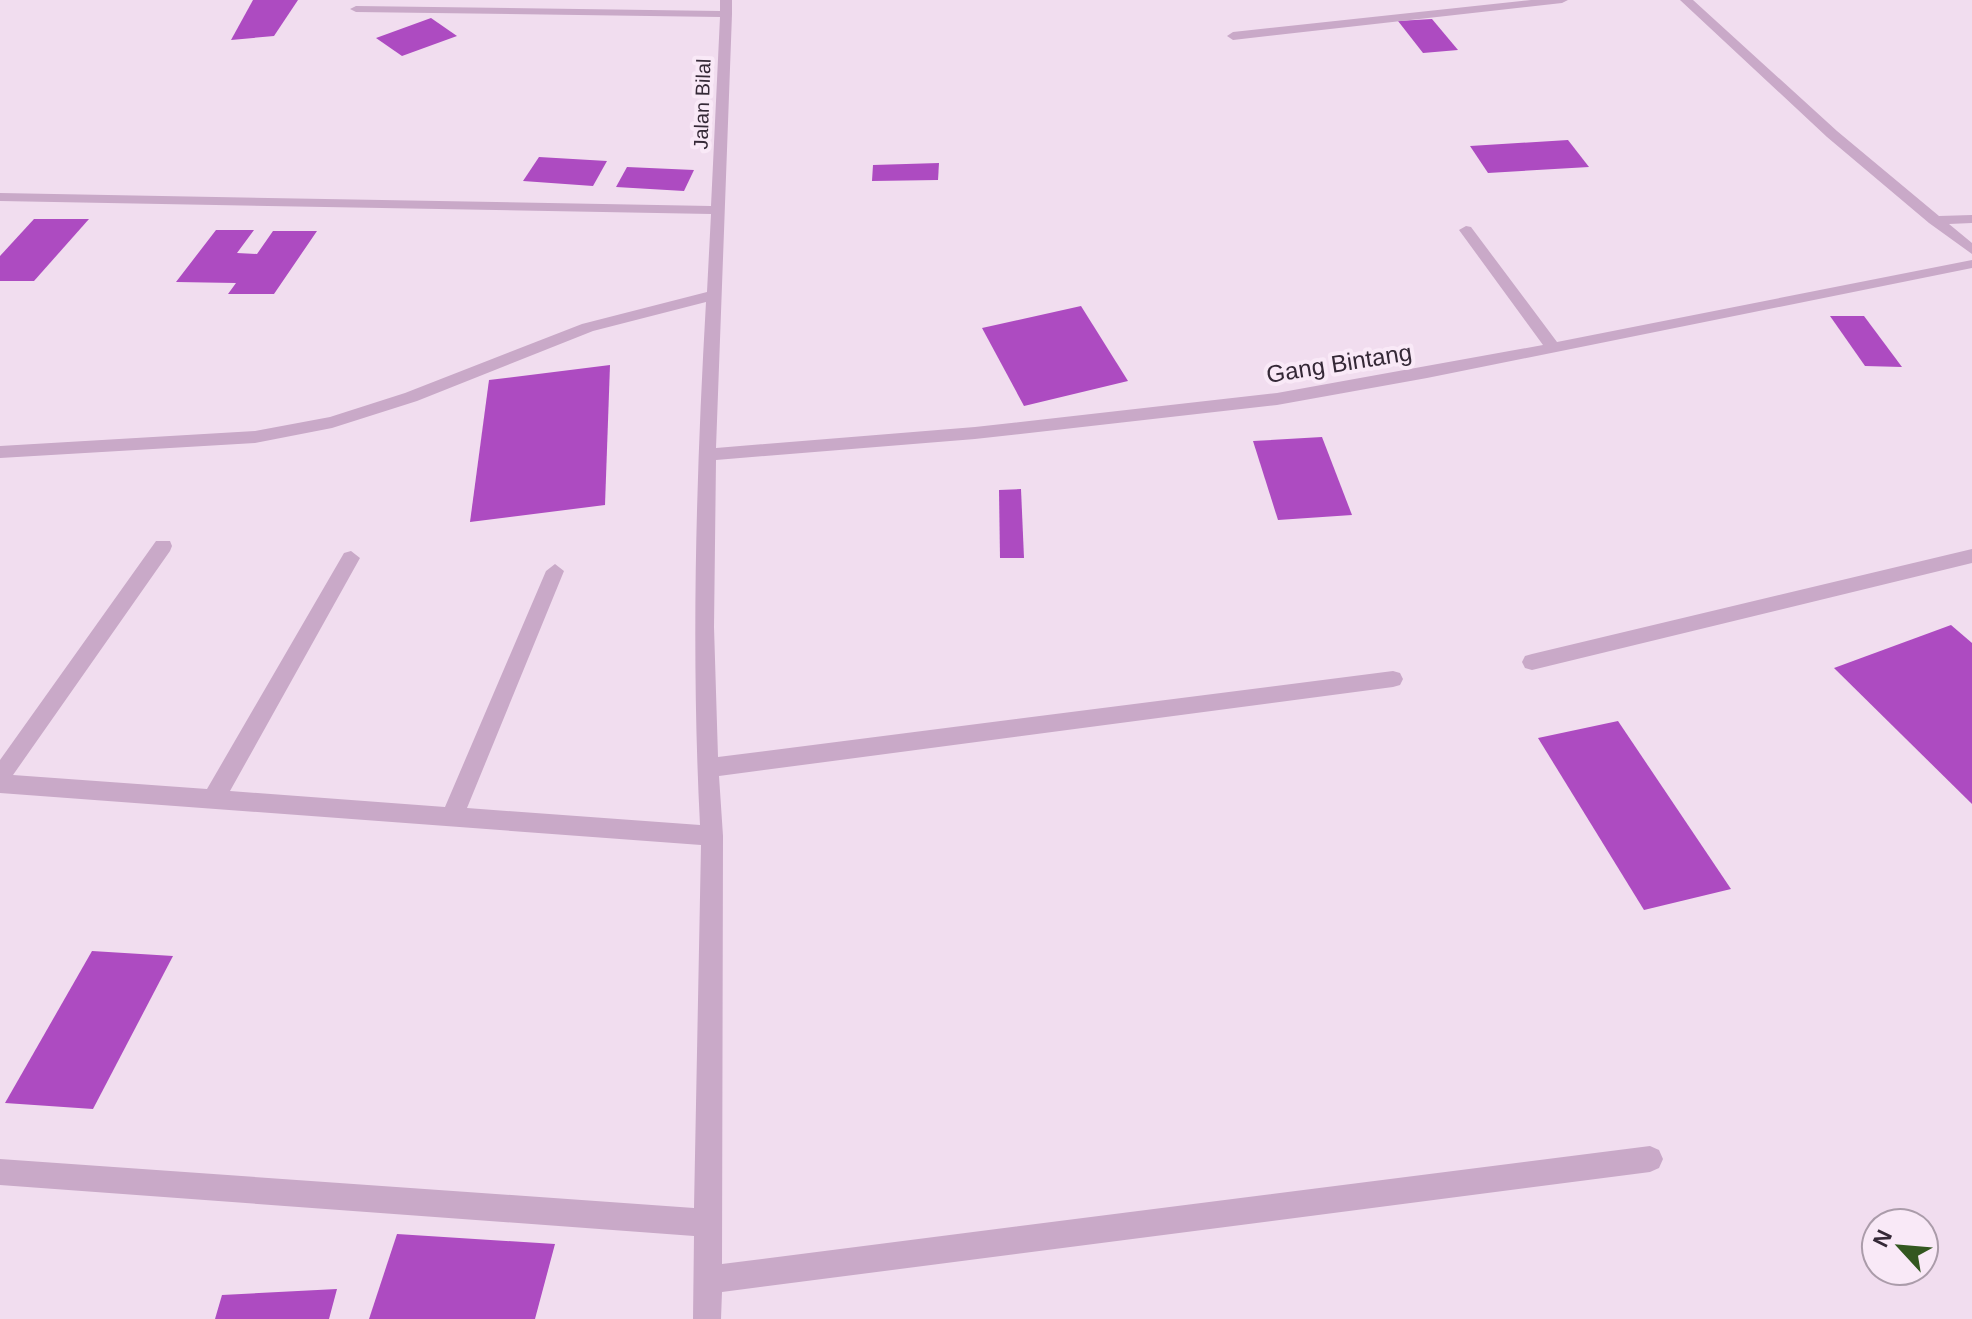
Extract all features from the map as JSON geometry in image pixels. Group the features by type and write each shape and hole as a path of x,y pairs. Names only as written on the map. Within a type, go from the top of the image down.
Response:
{"street":[{"path":"1233,36 1562,0"},
{"path":"1686,0 1832,134 1972,250"},
{"path":"356,9 726,7"},
{"name":"Jalan Bilal","path":"707,1319 712,836 707,768 706,455 714,332 726,7"},
{"path":"0,197 719,210"},
{"path":"1934,220 1972,219"},
{"path":"1466,230 1552,346"},
{"name":"Gang Bintang","path":"706,455 975,433 1277,399 1427,373 1972,264"},
{"path":"0,452 255,437 332,422 425,392 588,327 715,295"},
{"path":"0,777 163,546"},
{"path":"1532,662 1972,556"},
{"path":"213,800 351,558"},
{"path":"452,817 555,571"},
{"path":"707,768 1393,679"},
{"path":"0,784 712,836"},
{"path":"708,1280 1650,1159"},
{"path":"0,1172 709,1223"}],"building":[{"path":"253,0 298,0 274,36 231,40"},
{"path":"431,18 457,36 402,56 376,38"},
{"path":"1432,19 1458,50 1423,53 1398,21"},
{"path":"1568,140 1589,167 1488,173 1470,146"},
{"path":"539,157 607,161 593,186 523,181"},
{"path":"939,163 938,180 872,181 873,165"},
{"path":"627,167 694,170 684,191 616,187"},
{"path":"34,219 89,219 34,281 0,281 0,256"},
{"path":"216,230 254,230 237,253 257,254 273,231 317,231 274,294 228,294 236,283 176,282"},
{"path":"1081,306 1128,381 1024,406 982,328"},
{"path":"1830,316 1864,316 1902,367 1865,366"},
{"path":"610,365 605,505 470,522 489,380"},
{"path":"1322,437 1352,515 1278,520 1253,441"},
{"path":"1021,489 1024,558 1000,558 999,490"},
{"path":"1951,625 1972,643 1972,804 1834,668"},
{"path":"1618,721 1731,889 1644,910 1538,738"},
{"path":"92,951 173,956 93,1109 5,1103"},
{"path":"397,1234 555,1244 535,1319 369,1319"},
{"path":"337,1289 329,1319 215,1319 222,1295"}]}
